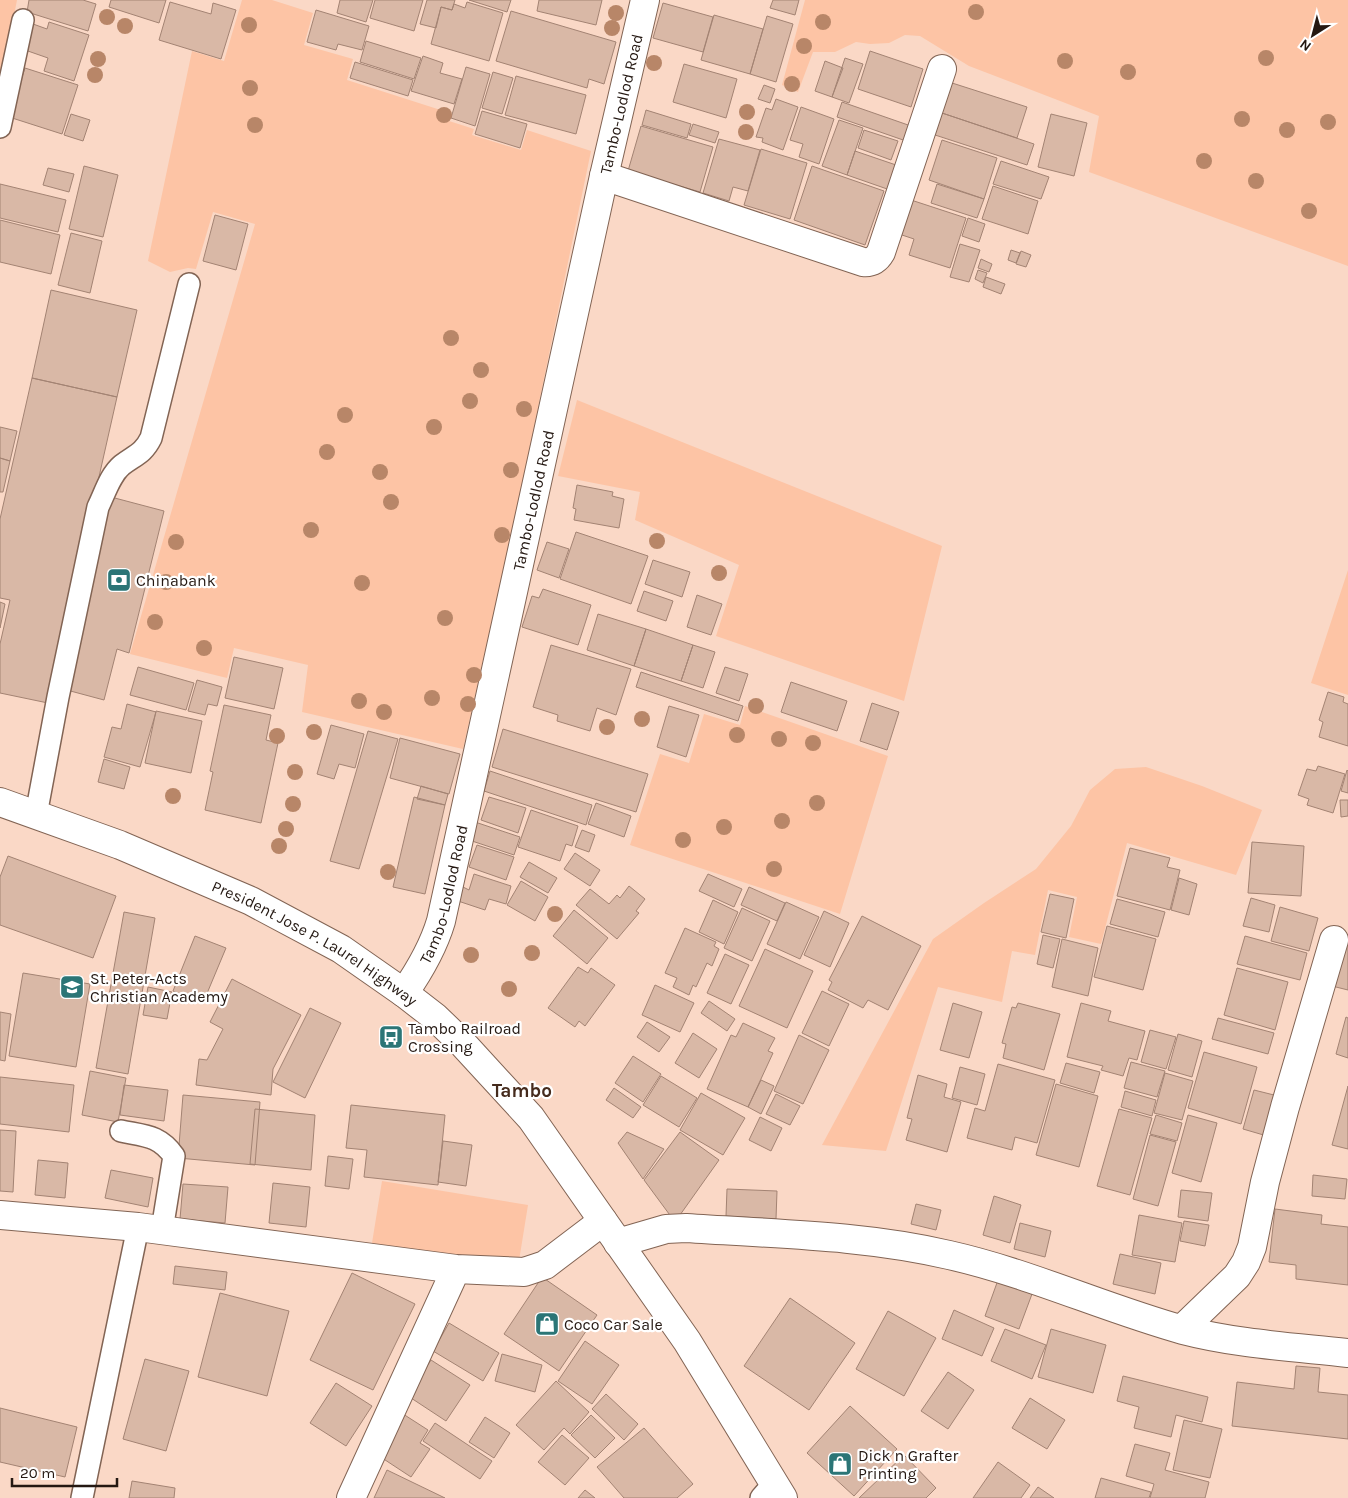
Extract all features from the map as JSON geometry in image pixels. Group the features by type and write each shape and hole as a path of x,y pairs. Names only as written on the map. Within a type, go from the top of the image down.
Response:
{"main road":[{"name":"Tambo-Lodlod Road","path":"404,993 432,947 441,921 604,176 645,0"},
{"path":"604,176 863,262 874,261 882,252 942,69"},
{"name":"President Jose P. Laurel Highway","path":"0,802 120,845 251,902 340,949 435,1017 522,1107 687,1341 772,1493"},
{"path":"1182,1329 1237,1276 1246,1262 1252,1247 1265,1182 1282,1116 1334,940"},
{"path":"0,1215 150,1228 456,1270 524,1272 545,1265 610,1232 686,1228 888,1242 950,1255 1008,1271 1182,1329 1215,1338 1348,1353"},
{"path":"351,1498 456,1270"}],"lane":[{"path":"0,127 23,20"},
{"path":"36,815 58,697 98,507 112,478 122,466 146,448 151,438 189,284"},
{"path":"82,1498 150,1228 174,1156 167,1146 155,1138 121,1131"}],"shaded area":[{"path":"0,0 17,0 0,88"},
{"path":"242,0 272,0 313,13 304,45 353,59 347,80 450,113 449,121 474,129 472,135 521,150 527,130 591,151 517,509 463,749 302,712 308,665 234,648 227,678 130,654 255,224 213,212 196,269 188,268 170,272 148,261 192,51 224,61"},
{"path":"805,0 1348,0 1348,266 1089,172 1099,116 969,66 920,36 905,35 889,43 870,44 856,42 835,52 813,52 798,92 782,85"},
{"path":"577,400 942,546 904,701 716,636 739,565 635,520 640,492 558,476"},
{"path":"1348,570 1348,695 1311,683"},
{"path":"745,706 888,756 840,914 630,845 660,754 689,763 704,714 740,725"},
{"path":"1146,767 1202,786 1262,810 1236,875 1127,843 1101,944 1069,937 1077,897 1048,890 1035,955 1012,951 1002,1002 938,987 886,1151 822,1145 933,939 1036,869 1071,826 1090,790 1115,769"},
{"path":"382,1181 528,1205 518,1267 372,1243"}],"building":[{"path":"29,0 83,0 96,4 88,31 27,12"},
{"path":"111,0 166,0 159,23 109,7"},
{"path":"340,0 373,0 366,22 337,13"},
{"path":"375,0 423,0 414,31 370,18"},
{"path":"427,0 455,0 452,10 441,7 436,28 420,24"},
{"path":"469,0 511,0 507,12"},
{"path":"539,0 602,0 596,25 537,11"},
{"path":"773,0 799,0 795,15 770,8"},
{"path":"170,2 211,14 213,3 236,10 221,59 159,40"},
{"path":"467,2 503,13 489,61 431,44 441,7 452,10 454,4 465,8"},
{"path":"663,3 713,17 703,52 653,38"},
{"path":"316,10 369,26 362,50 338,44 336,50 307,42"},
{"path":"511,11 616,42 604,84 589,79 587,88 496,61"},
{"path":"714,15 763,29 750,74 701,60"},
{"path":"767,16 793,24 776,82 750,74"},
{"path":"49,22 89,35 74,81 44,71 48,58 25,50 33,24 47,29"},
{"path":"366,41 421,58 414,79 360,62"},
{"path":"870,51 923,69 911,107 858,89"},
{"path":"423,56 443,63 440,73 462,79 454,104 411,91"},
{"path":"845,58 863,64 849,103 832,97"},
{"path":"825,61 843,68 832,97 815,91"},
{"path":"355,62 413,80 408,96 350,78"},
{"path":"684,64 737,79 726,118 673,102"},
{"path":"466,67 490,74 475,126 451,118"},
{"path":"25,68 78,85 62,134 9,117"},
{"path":"493,72 513,78 502,114 482,108"},
{"path":"516,76 586,95 576,134 505,115"},
{"path":"949,82 1027,107 1017,138 939,112"},
{"path":"764,85 775,89 770,103 758,99"},
{"path":"776,99 798,107 783,150 762,142 763,138 756,137 766,108 772,110"},
{"path":"842,102 911,126 906,141 837,117"},
{"path":"801,107 834,119 819,164 799,157 803,144 790,140"},
{"path":"646,110 691,124 687,138 642,125"},
{"path":"482,111 527,124 520,148 475,134"},
{"path":"939,112 1034,144 1027,165 932,134"},
{"path":"71,114 90,120 83,141 64,135"},
{"path":"1051,114 1087,123 1074,176 1038,167"},
{"path":"839,120 863,128 847,175 822,166"},
{"path":"693,124 719,132 715,143 689,135"},
{"path":"641,126 713,147 700,192 628,171"},
{"path":"864,130 898,141 891,160 858,148"},
{"path":"719,139 760,150 748,191 733,187 729,201 703,193"},
{"path":"942,140 997,158 984,199 929,180"},
{"path":"761,149 807,163 790,219 744,205"},
{"path":"855,151 899,166 890,190 847,175"},
{"path":"1001,161 1049,177 1041,199 993,184"},
{"path":"84,166 118,175 103,237 69,229"},
{"path":"812,166 884,191 865,245 794,220"},
{"path":"48,168 74,174 69,192 43,185"},
{"path":"0,184 66,200 58,232 0,218"},
{"path":"937,184 984,199 977,218 931,203"},
{"path":"993,186 1038,201 1028,234 982,219"},
{"path":"908,199 966,218 950,268 909,255 914,239 896,233"},
{"path":"215,215 248,224 236,270 203,261"},
{"path":"968,218 985,224 979,242 962,236"},
{"path":"0,220 60,235 51,274 0,262"},
{"path":"71,233 102,241 90,293 58,285"},
{"path":"960,244 980,250 969,282 950,277"},
{"path":"1011,250 1020,253 1016,263 1008,260"},
{"path":"1021,251 1031,255 1026,267 1016,264"},
{"path":"981,259 992,264 989,272 978,268"},
{"path":"978,270 987,273 983,283 975,279"},
{"path":"986,277 1005,284 1001,294 983,287"},
{"path":"51,290 137,310 117,397 32,378"},
{"path":"32,378 117,397 48,703 0,693 0,644 10,600 0,598 0,519"},
{"path":"0,427 17,431 10,461 0,458"},
{"path":"0,458 10,461 3,492 0,492"},
{"path":"577,485 613,492 612,496 624,499 619,528 574,520 576,509 573,508"},
{"name":"Chinabank","path":"111,497 164,511 129,653 117,649 104,700 63,689"},
{"path":"576,532 648,556 631,604 560,579"},
{"path":"547,542 569,549 559,578 537,570"},
{"path":"653,560 690,572 682,597 645,584"},
{"path":"543,589 591,605 578,645 522,627 532,596 539,598"},
{"path":"644,591 673,601 666,621 637,611"},
{"path":"697,595 722,604 711,635 687,627"},
{"path":"0,602 5,604 0,628"},
{"path":"598,614 646,629 634,666 587,650"},
{"path":"646,629 693,645 681,681 634,666"},
{"path":"551,645 631,669 616,715 597,708 590,731 557,721 558,715 533,707"},
{"path":"693,645 715,652 703,688 681,681"},
{"path":"234,657 283,668 274,709 225,698"},
{"path":"138,667 194,683 186,710 130,695"},
{"path":"725,667 748,674 739,701 716,693"},
{"path":"641,672 743,706 738,721 636,687"},
{"path":"197,680 222,687 217,706 208,704 205,715 188,711"},
{"path":"791,682 847,701 837,731 781,712"},
{"path":"1328,692 1344,697 1343,702 1348,704 1348,746 1319,737 1323,722 1319,720"},
{"path":"872,703 899,712 887,750 860,741"},
{"path":"127,704 156,712 140,767 104,757 112,727 121,729"},
{"path":"224,705 271,715 266,740 278,743 261,823 205,810 213,772 210,771"},
{"path":"669,706 699,715 686,757 657,747"},
{"path":"156,711 202,721 191,773 145,763"},
{"path":"331,725 364,734 355,768 339,764 334,779 317,774"},
{"path":"503,729 648,774 636,812 492,767"},
{"path":"368,731 398,739 359,869 330,861"},
{"path":"400,738 460,754 449,794 390,778"},
{"path":"104,759 130,767 124,789 98,782"},
{"path":"1318,766 1345,774 1333,813 1307,805 1309,799 1298,795 1307,769 1316,771"},
{"path":"490,771 592,805 586,825 484,791"},
{"path":"1348,771 1348,793 1341,791"},
{"path":"421,786 448,794 445,805 417,799"},
{"path":"414,797 445,805 425,894 393,887"},
{"path":"489,797 526,808 518,833 481,820"},
{"path":"1340,800 1348,800 1348,816 1341,817"},
{"path":"596,803 631,816 624,837 588,824"},
{"path":"531,810 578,826 572,846 566,844 560,861 518,847"},
{"path":"472,821 520,837 514,855 466,839"},
{"path":"582,830 595,835 589,852 575,847"},
{"path":"1252,842 1304,846 1301,896 1248,893"},
{"path":"477,845 514,857 506,880 469,867"},
{"path":"1130,848 1170,858 1167,867 1180,870 1170,910 1117,896"},
{"path":"575,853 600,870 590,886 564,869"},
{"path":"8,856 116,896 93,958 0,925 0,877"},
{"path":"529,862 557,878 548,893 520,877"},
{"path":"474,874 511,886 506,904 489,899 485,910 458,901 463,887 469,890"},
{"path":"708,874 742,889 734,907 699,891"},
{"path":"1179,878 1197,884 1189,915 1171,910"},
{"path":"521,881 548,897 535,921 507,905"},
{"path":"629,886 645,899 636,911 639,913 617,939 576,905 590,889 609,904 617,895 620,898"},
{"path":"749,887 785,903 777,921 741,905"},
{"path":"1050,894 1074,899 1066,938 1041,932"},
{"path":"1251,898 1275,905 1269,932 1243,926"},
{"path":"1117,899 1165,912 1158,937 1110,924"},
{"path":"713,900 738,912 724,944 699,932"},
{"path":"786,902 819,917 800,959 767,944"},
{"path":"1280,907 1318,918 1309,951 1271,941"},
{"path":"742,908 770,921 752,961 724,948"},
{"path":"574,910 608,938 587,964 553,936"},
{"path":"824,911 849,923 830,967 804,955"},
{"path":"124,912 155,918 128,1074 96,1068"},
{"path":"862,916 921,946 888,1010 868,1000 863,1008 828,990 832,982 829,980"},
{"path":"1107,926 1156,939 1143,990 1094,977"},
{"path":"685,928 716,942 714,946 719,949 712,966 707,963 696,987 693,985 689,995 673,987 677,978 665,973"},
{"path":"1043,935 1060,939 1053,968 1037,964"},
{"path":"195,936 226,948 203,1003 173,991"},
{"path":"1245,936 1307,953 1300,980 1237,964"},
{"path":"1062,939 1098,948 1088,996 1052,987"},
{"path":"1344,941 1348,942 1348,990 1332,986"},
{"path":"765,949 813,971 787,1028 739,1006"},
{"path":"725,954 749,965 731,1004 707,993"},
{"path":"578,967 588,973 591,968 615,985 585,1026 579,1021 575,1027 548,1008"},
{"path":"1237,968 1288,982 1275,1030 1224,1015"},
{"path":"23,973 90,984 76,1067 9,1056"},
{"path":"232,979 301,1015 273,1069 271,1095 196,1085 199,1059 207,1060 223,1029 210,1022"},
{"path":"655,985 694,1003 680,1032 642,1015"},
{"path":"148,987 172,992 167,1019 143,1015"},
{"path":"822,991 849,1004 829,1046 802,1033"},
{"path":"709,1001 735,1019 727,1031 701,1013"},
{"path":"953,1003 982,1012 969,1058 940,1050"},
{"path":"1018,1003 1060,1014 1044,1070 1003,1058 1006,1044 1002,1043 1012,1007 1016,1008"},
{"path":"1081,1003 1111,1011 1108,1021 1145,1031 1137,1060 1129,1058 1123,1076 1101,1070 1103,1066 1067,1057"},
{"path":"310,1008 341,1023 305,1098 273,1082"},
{"path":"0,1012 11,1014 5,1061 0,1060"},
{"path":"1346,1017 1348,1018 1348,1058 1336,1054"},
{"path":"1218,1018 1274,1033 1268,1054 1212,1039"},
{"path":"647,1022 670,1037 659,1052 637,1037"},
{"path":"743,1023 775,1038 768,1051 773,1053 748,1107 707,1089 731,1035 736,1037"},
{"path":"1150,1030 1176,1037 1166,1069 1141,1062"},
{"path":"693,1033 717,1049 699,1078 675,1063"},
{"path":"1178,1034 1202,1041 1192,1077 1168,1070"},
{"path":"799,1035 829,1050 803,1104 774,1091"},
{"path":"1204,1052 1257,1067 1241,1124 1188,1108"},
{"path":"633,1056 661,1074 643,1102 615,1083"},
{"path":"1131,1062 1165,1071 1157,1097 1124,1088"},
{"path":"1066,1063 1100,1072 1094,1093 1060,1083"},
{"path":"998,1064 1055,1080 1037,1143 1015,1137 1012,1150 967,1138 975,1108 985,1111"},
{"path":"960,1067 985,1074 977,1105 952,1098"},
{"path":"90,1071 126,1078 118,1122 82,1115"},
{"path":"1165,1073 1193,1081 1182,1120 1154,1113"},
{"path":"918,1075 947,1084 944,1097 961,1102 947,1152 906,1140 912,1119 907,1118"},
{"path":"661,1076 697,1098 679,1127 643,1105"},
{"path":"0,1077 74,1085 69,1132 0,1124"},
{"path":"761,1080 774,1086 761,1114 748,1107"},
{"path":"1056,1084 1098,1096 1079,1167 1036,1155"},
{"path":"124,1085 168,1090 164,1121 120,1115"},
{"path":"1348,1086 1348,1149 1332,1145"},
{"path":"614,1088 641,1107 633,1118 606,1100"},
{"path":"1254,1090 1278,1096 1267,1136 1243,1129"},
{"path":"1125,1091 1156,1100 1152,1116 1121,1107"},
{"path":"701,1093 745,1118 723,1155 680,1130"},
{"path":"776,1094 800,1106 790,1125 766,1114"},
{"path":"183,1095 260,1102 255,1165 178,1158"},
{"path":"351,1105 445,1115 438,1185 364,1177 367,1150 346,1148"},
{"path":"255,1109 315,1115 311,1170 250,1164"},
{"path":"1119,1109 1152,1118 1130,1195 1097,1186"},
{"path":"1156,1115 1182,1123 1177,1141 1150,1134"},
{"path":"1188,1115 1217,1123 1201,1182 1172,1173"},
{"path":"760,1117 782,1128 771,1151 749,1140"},
{"path":"0,1130 16,1131 13,1192 0,1191"},
{"path":"627,1132 664,1149 643,1179 618,1143"},
{"path":"680,1132 719,1160 675,1222 644,1180"},
{"path":"1150,1135 1176,1142 1158,1206 1133,1199"},
{"path":"443,1141 472,1145 466,1186 438,1182"},
{"path":"328,1156 353,1159 349,1189 325,1186"},
{"path":"38,1160 68,1163 65,1198 35,1195"},
{"path":"111,1170 153,1178 148,1207 105,1198"},
{"path":"1313,1175 1347,1179 1345,1199 1312,1196"},
{"path":"273,1183 310,1187 306,1227 269,1223"},
{"path":"183,1184 228,1187 225,1223 180,1219"},
{"path":"727,1189 777,1191 776,1219 726,1216"},
{"path":"1181,1190 1212,1193 1208,1221 1178,1217"},
{"path":"994,1196 1021,1205 1010,1243 983,1235"},
{"path":"916,1204 941,1210 936,1230 911,1224"},
{"path":"1275,1209 1322,1215 1321,1224 1348,1227 1348,1285 1296,1279 1296,1265 1269,1262"},
{"path":"1139,1215 1182,1223 1175,1262 1132,1255"},
{"path":"1184,1221 1209,1225 1205,1246 1180,1241"},
{"path":"1020,1223 1051,1231 1045,1257 1014,1249"},
{"path":"1120,1254 1161,1263 1155,1294 1113,1284"},
{"path":"175,1266 227,1272 225,1290 173,1284"},
{"path":"352,1273 415,1304 373,1390 310,1360"},
{"path":"542,1277 597,1315 559,1371 504,1334"},
{"path":"998,1280 1032,1294 1019,1329 985,1316"},
{"path":"220,1293 289,1311 267,1396 198,1377"},
{"path":"790,1298 855,1343 809,1410 744,1366"},
{"path":"954,1310 994,1328 982,1356 942,1339"},
{"path":"888,1311 936,1338 904,1396 856,1369"},
{"path":"449,1323 499,1353 483,1381 433,1351"},
{"path":"1005,1329 1046,1345 1032,1379 991,1361"},
{"path":"1051,1329 1106,1345 1093,1393 1038,1377"},
{"path":"585,1341 619,1365 592,1404 558,1381"},
{"path":"502,1354 542,1365 535,1392 495,1381"},
{"path":"145,1359 189,1371 166,1451 123,1439"},
{"path":"431,1360 470,1385 446,1421 408,1396"},
{"path":"1296,1366 1320,1368 1318,1392 1348,1395 1348,1439 1232,1426 1237,1382 1294,1389"},
{"path":"948,1372 974,1390 948,1429 921,1411"},
{"path":"1123,1376 1208,1397 1202,1422 1176,1415 1171,1437 1134,1428 1139,1407 1117,1401"},
{"path":"556,1381 589,1412 570,1434 564,1428 544,1450 516,1425"},
{"path":"336,1383 372,1406 346,1446 310,1423"},
{"path":"606,1394 638,1424 624,1440 592,1409"},
{"path":"1030,1398 1065,1420 1047,1449 1012,1428"},
{"path":"850,1406 897,1449 854,1496 807,1453"},
{"path":"0,1408 77,1427 65,1477 0,1462"},
{"path":"400,1412 428,1430 420,1443 430,1449 411,1477 373,1452"},
{"path":"591,1415 615,1438 595,1458 571,1435"},
{"path":"485,1417 510,1433 494,1458 469,1442"},
{"path":"1184,1420 1222,1429 1210,1478 1173,1470"},
{"path":"435,1423 492,1461 480,1479 423,1441"},
{"path":"644,1428 693,1484 677,1498 624,1498 597,1467"},
{"path":"562,1435 589,1458 565,1485 538,1462"},
{"path":"1135,1444 1170,1453 1165,1470 1209,1482 1205,1498 1150,1498 1154,1484 1126,1476"},
{"path":"904,1455 936,1488 926,1498 859,1498"},
{"path":"998,1462 1030,1485 1021,1498 973,1498"},
{"path":"387,1470 445,1498 374,1498"},
{"path":"1101,1478 1151,1492 1149,1498 1095,1498"},
{"path":"132,1481 175,1488 174,1498 129,1498"},
{"path":"1038,1487 1054,1498 1030,1498"},
{"path":"585,1490 595,1498 578,1498"}],"place":[{"name":"Chinabank","path":"119,580"},
{"name":"St. Peter-Acts Christian Academy","path":"72,987"},
{"name":"Tambo Railroad Crossing","path":"391,1037"},
{"name":"Coco Car Sale","path":"547,1324"},
{"name":"Dick n Grafter Printing","path":"840,1464"}],"district":[{"name":"Tambo","path":"522,1090"}]}
